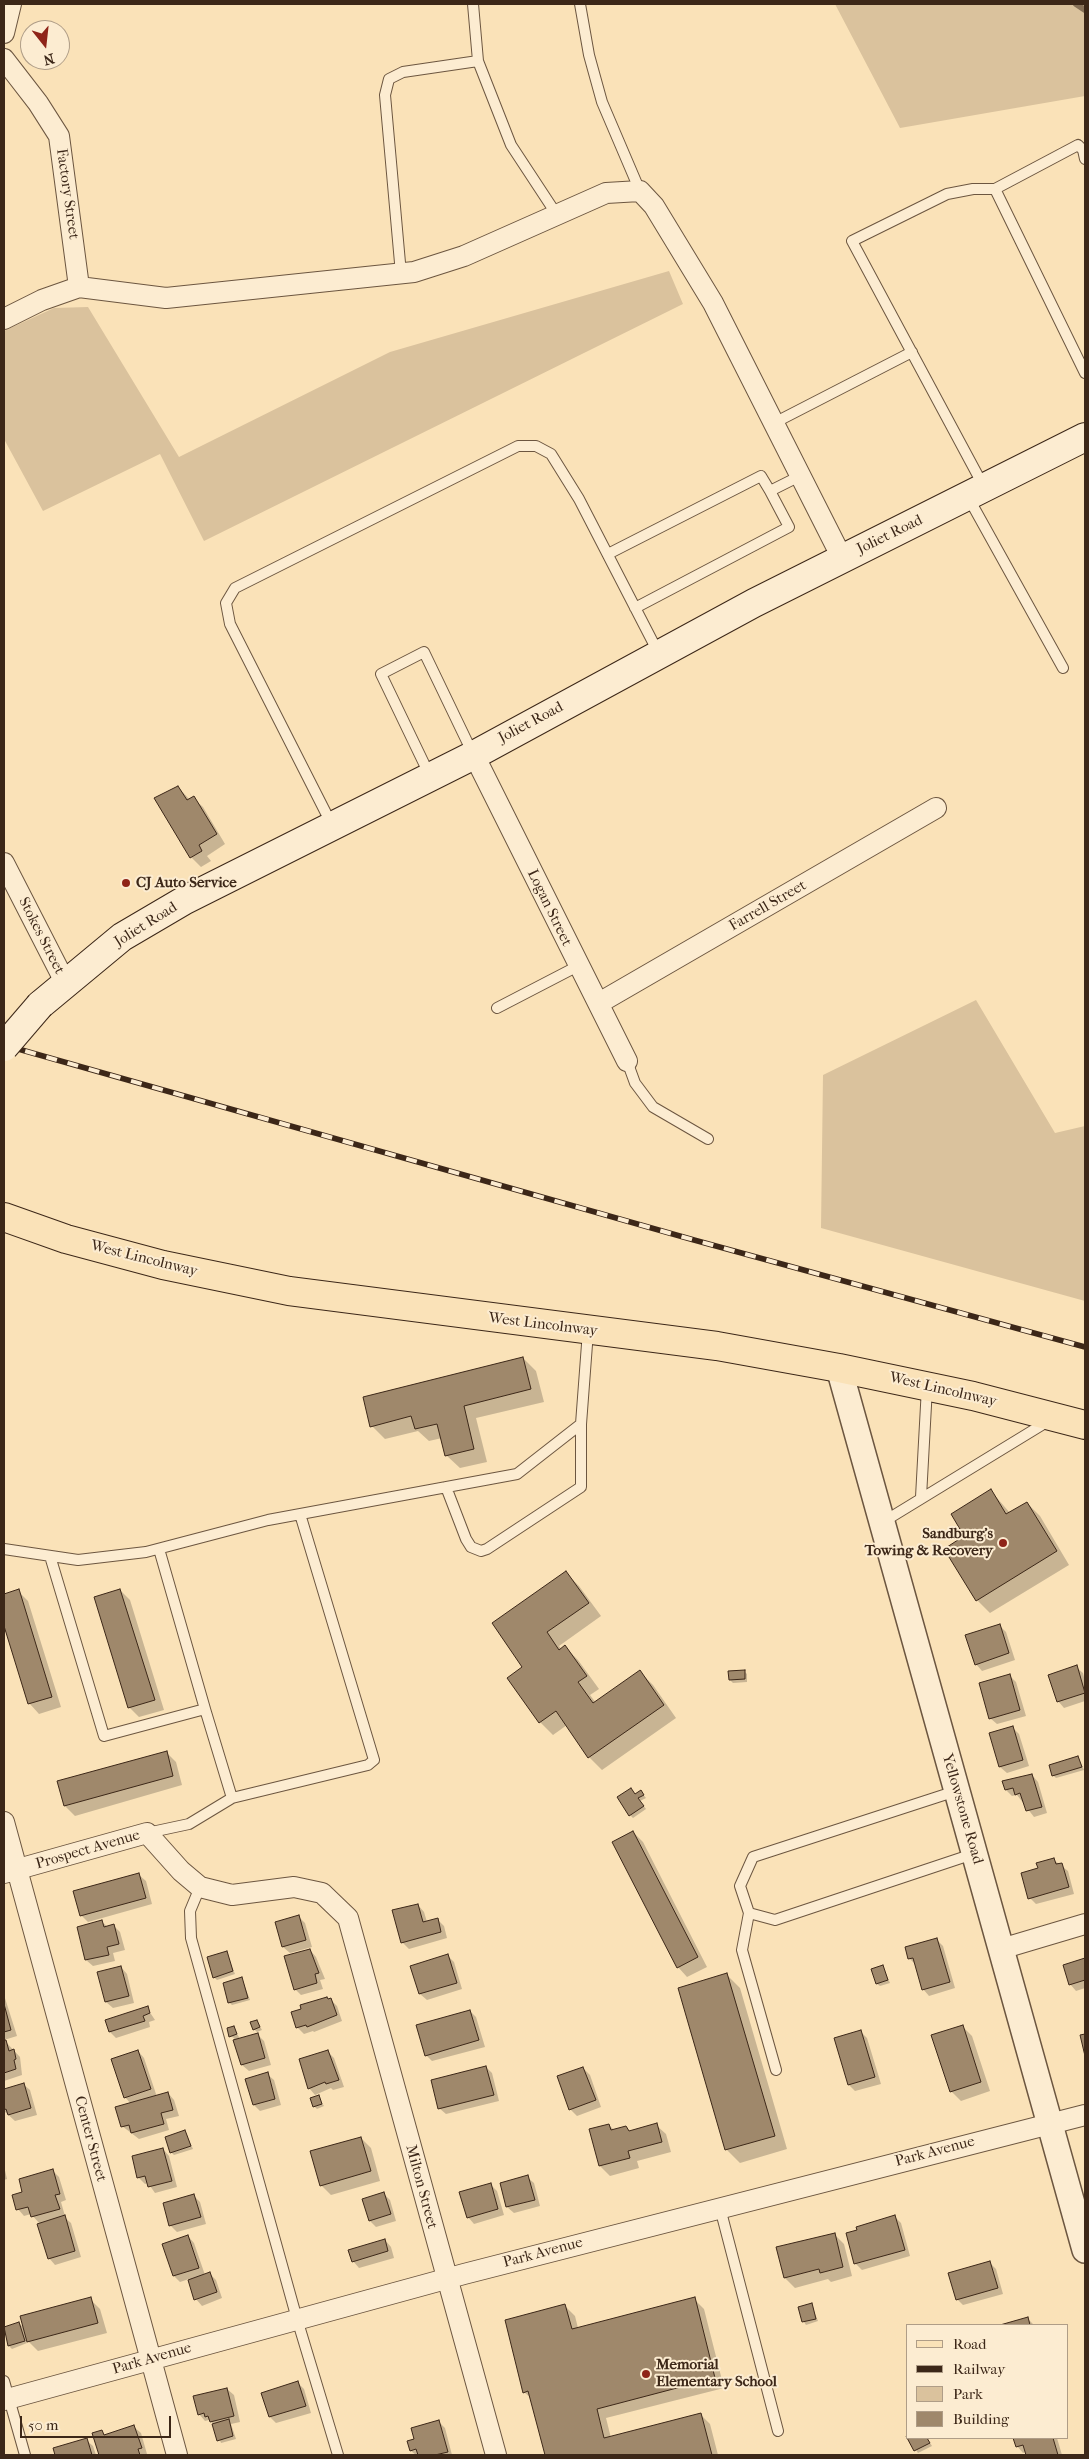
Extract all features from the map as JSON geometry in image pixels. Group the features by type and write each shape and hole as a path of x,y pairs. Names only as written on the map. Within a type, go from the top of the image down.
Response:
{"main road":[{"name":"Joliet Road","path":"4,1047 40,1005 65,982 122,937 178,905 474,755 842,558 1085,438"},
{"name":"West Lincolnway","path":"4,1217 66,1239 163,1266 289,1291 718,1346 928,1386 1085,1425"}],"street":[{"path":"4,33 11,4"},
{"name":"Factory Street","path":"4,59 38,103 60,136 79,287"},
{"path":"4,318 42,300 79,287 166,298 414,272 464,256 606,193 640,190 654,206 713,303 842,558"},
{"name":"Logan Street","path":"474,755 627,1061"},
{"name":"Farrell Street","path":"599,1002 936,808"},
{"name":"Stokes Street","path":"4,863 65,982"},
{"name":"Yellowstone Road","path":"838,1368 1085,2250"},
{"name":"Center Street","path":"4,1822 11,1871 177,2455"},
{"name":"Prospect Avenue","path":"11,1871 147,1833 181,1872 200,1887 232,1895 294,1887 322,1893 348,1918"},
{"name":"Milton Street","path":"348,1918 496,2455"},
{"path":"1001,1949 1085,1924"},
{"name":"Park Avenue","path":"5,2394 150,2359 446,2279 1050,2122 1085,2115"}],"lane":[{"path":"472,4 478,61 511,145 557,214"},
{"path":"580,4 588,55 602,102 640,190"},
{"path":"401,274 384,95 389,79 403,72 478,61"},
{"path":"1064,668 976,492 912,352 852,241 947,194 973,189 995,188 1078,145 1083,150 1085,159"},
{"path":"995,188 1085,373"},
{"path":"774,423 912,352"},
{"path":"332,826 230,624 226,603 235,588 518,446 536,446 551,454 580,499 659,655"},
{"path":"608,554 761,476 789,528 635,608"},
{"path":"770,491 800,476"},
{"path":"430,776 381,674 424,652 474,755"},
{"path":"497,1008 578,966"},
{"path":"627,1061 635,1083 652,1107 708,1139"},
{"path":"446,1488 466,1539 472,1547 481,1551 487,1549 581,1487 580,1424 588,1330"},
{"path":"922,1497 928,1386"},
{"path":"882,1522 1055,1417"},
{"path":"4,1549 78,1560 159,1549 268,1520 517,1474 580,1424"},
{"path":"147,1833 189,1824 232,1798 368,1765 374,1760 300,1514"},
{"path":"159,1549 232,1798"},
{"path":"50,1556 104,1736 205,1709"},
{"path":"776,2070 742,1950 749,1913 740,1886 753,1857 957,1791"},
{"path":"749,1913 775,1920 974,1853"},
{"path":"200,1887 190,1911 191,1938 297,2319 338,2455"},
{"path":"720,2208 778,2431"},
{"path":"5,2394 25,2455"}],"green space":[{"path":"835,4 1085,4 1085,96 900,128"},
{"path":"669,271 683,304 204,541 160,454 43,511 4,439 4,331 54,308 88,307 179,457 390,352"},
{"path":"976,1000 1055,1133 1085,1126 1085,1301 821,1228 823,1075"}],"building":[{"path":"178,786 187,800 194,796 217,834 199,845 202,851 190,858 154,798"},
{"path":"523,1357 531,1389 464,1406 474,1449 445,1456 437,1424 415,1429 411,1416 370,1427 363,1397"},
{"name":"Sandburg's Towing & Recovery","path":"991,1489 1006,1514 1027,1502 1057,1551 976,1601 944,1549 964,1536 951,1514"},
{"path":"566,1571 589,1603 547,1632 559,1650 565,1645 587,1676 578,1682 593,1703 640,1670 664,1705 588,1758 556,1711 539,1723 507,1678 522,1667 492,1623"},
{"path":"19,1589 52,1697 28,1704 4,1626 4,1594"},
{"path":"120,1589 155,1700 128,1708 94,1597"},
{"path":"1000,1624 1009,1653 975,1665 965,1635"},
{"path":"1077,1665 1085,1693 1057,1702 1048,1675"},
{"path":"745,1670 745,1679 729,1680 728,1671"},
{"path":"1010,1674 1020,1710 989,1719 979,1683"},
{"path":"1013,1726 1023,1760 999,1767 989,1733"},
{"path":"167,1751 173,1776 64,1806 57,1781"},
{"path":"1078,1756 1082,1767 1052,1776 1049,1765"},
{"path":"1032,1774 1042,1807 1026,1811 1020,1793 1015,1795 1013,1788 1005,1790 1002,1781"},
{"path":"631,1788 635,1794 641,1790 644,1795 638,1798 644,1806 629,1816 617,1797"},
{"path":"633,1831 698,1957 677,1968 612,1842"},
{"path":"1054,1858 1056,1864 1062,1863 1069,1887 1028,1899 1021,1873 1038,1868 1036,1863"},
{"path":"139,1873 146,1898 80,1916 73,1891"},
{"path":"418,1904 423,1922 438,1918 441,1932 401,1943 392,1910"},
{"path":"299,1915 306,1940 282,1947 275,1922"},
{"path":"102,1920 104,1927 114,1924 119,1944 107,1947 109,1955 85,1960 77,1927"},
{"path":"937,1938 950,1982 922,1990 913,1958 908,1959 905,1947"},
{"path":"310,1949 319,1973 315,1974 317,1983 294,1990 284,1956"},
{"path":"227,1951 233,1971 213,1978 207,1957"},
{"path":"448,1954 457,1983 419,1994 410,1966"},
{"path":"1085,1958 1085,1980 1069,1985 1063,1965"},
{"path":"883,1965 888,1980 876,1984 871,1969"},
{"path":"121,1966 129,1996 105,2002 97,1972"},
{"path":"727,1973 775,2136 725,2150 678,1988"},
{"path":"242,1977 248,1998 228,2003 223,1983"},
{"path":"327,1997 328,1999 331,1998 337,2015 307,2027 306,2025 296,2028 291,2012 301,2009 300,2005"},
{"path":"4,2004 11,2030 4,2032"},
{"path":"148,2006 150,2013 143,2016 145,2021 109,2032 105,2020"},
{"path":"470,2010 479,2040 425,2056 416,2025"},
{"path":"257,2020 260,2027 253,2030 250,2022"},
{"path":"963,2025 981,2082 950,2092 931,2035"},
{"path":"234,2026 237,2034 229,2037 227,2028"},
{"path":"861,2030 875,2077 848,2085 834,2038"},
{"path":"258,2033 265,2058 241,2065 233,2040"},
{"path":"1085,2034 1085,2056 1080,2035"},
{"path":"4,2040 6,2040 9,2051 14,2049 16,2069 4,2073"},
{"path":"138,2050 151,2089 124,2098 111,2059"},
{"path":"328,2050 339,2080 326,2084 325,2082 308,2089 299,2059"},
{"path":"486,2066 494,2095 438,2109 431,2080"},
{"path":"583,2067 596,2100 569,2110 557,2076"},
{"path":"268,2072 275,2099 253,2105 245,2079"},
{"path":"24,2083 31,2108 8,2115 6,2109 4,2110 4,2089"},
{"path":"168,2092 173,2110 161,2113 164,2124 131,2133 129,2125 121,2127 115,2107"},
{"path":"319,2095 322,2104 313,2107 310,2098"},
{"path":"657,2123 662,2142 628,2151 630,2158 599,2166 589,2129 609,2124 611,2130 626,2126 629,2131"},
{"path":"185,2130 191,2146 170,2153 165,2137"},
{"path":"361,2137 371,2171 320,2186 310,2151"},
{"path":"163,2148 172,2181 148,2187 145,2176 137,2178 132,2156"},
{"path":"53,2169 60,2194 55,2195 60,2209 31,2217 28,2207 16,2210 12,2195 22,2192 19,2179"},
{"path":"528,2175 535,2200 506,2207 500,2183"},
{"path":"491,2183 498,2209 467,2218 459,2192"},
{"path":"384,2192 391,2214 369,2221 362,2199"},
{"path":"194,2194 201,2217 169,2226 163,2203"},
{"path":"65,2215 75,2251 48,2259 37,2224"},
{"path":"895,2215 905,2250 854,2264 846,2233 857,2230 856,2227"},
{"path":"835,2233 843,2267 820,2273 819,2269 784,2278 776,2247"},
{"path":"188,2235 199,2268 173,2276 162,2244"},
{"path":"385,2239 388,2251 352,2262 348,2250"},
{"path":"990,2261 998,2288 956,2300 948,2273"},
{"path":"210,2272 217,2292 194,2300 188,2280"},
{"path":"91,2297 98,2323 27,2342 20,2316"},
{"name":"Memorial Elementary School","path":"695,2297 715,2378 597,2409 604,2438 701,2413 712,2455 545,2455 528,2391 523,2393 505,2320 565,2304 572,2329"},
{"path":"812,2303 816,2319 802,2322 798,2307"},
{"path":"1028,2317 1030,2324 1004,2324"},
{"path":"19,2322 25,2341 8,2346 4,2327"},
{"path":"298,2381 306,2406 269,2417 261,2393"},
{"path":"227,2388 234,2416 210,2422 208,2416 205,2417 204,2413 198,2415 193,2396"},
{"path":"229,2419 233,2436 217,2441 212,2424"},
{"path":"439,2420 448,2452 435,2455 418,2455 416,2449 410,2451 407,2441 414,2439 411,2428"},
{"path":"134,2425 142,2448 138,2449 140,2455 99,2455 92,2433 102,2430 104,2435"},
{"path":"87,2438 92,2455 55,2455 53,2448"},
{"path":"908,2439 928,2439 930,2443 914,2451"},
{"path":"1013,2439 1053,2439 1058,2455 1026,2455 1023,2445 1016,2447"}],"waterway":[{"path":"1076,4 1085,10"}],"railway":[{"path":"4,1045 694,1240 1085,1347"}],"place":[{"name":"CJ Auto Service","path":"126,883"},
{"name":"Sandburg's Towing & Recovery","path":"1003,1543"},
{"name":"Memorial Elementary School","path":"646,2374"}]}
